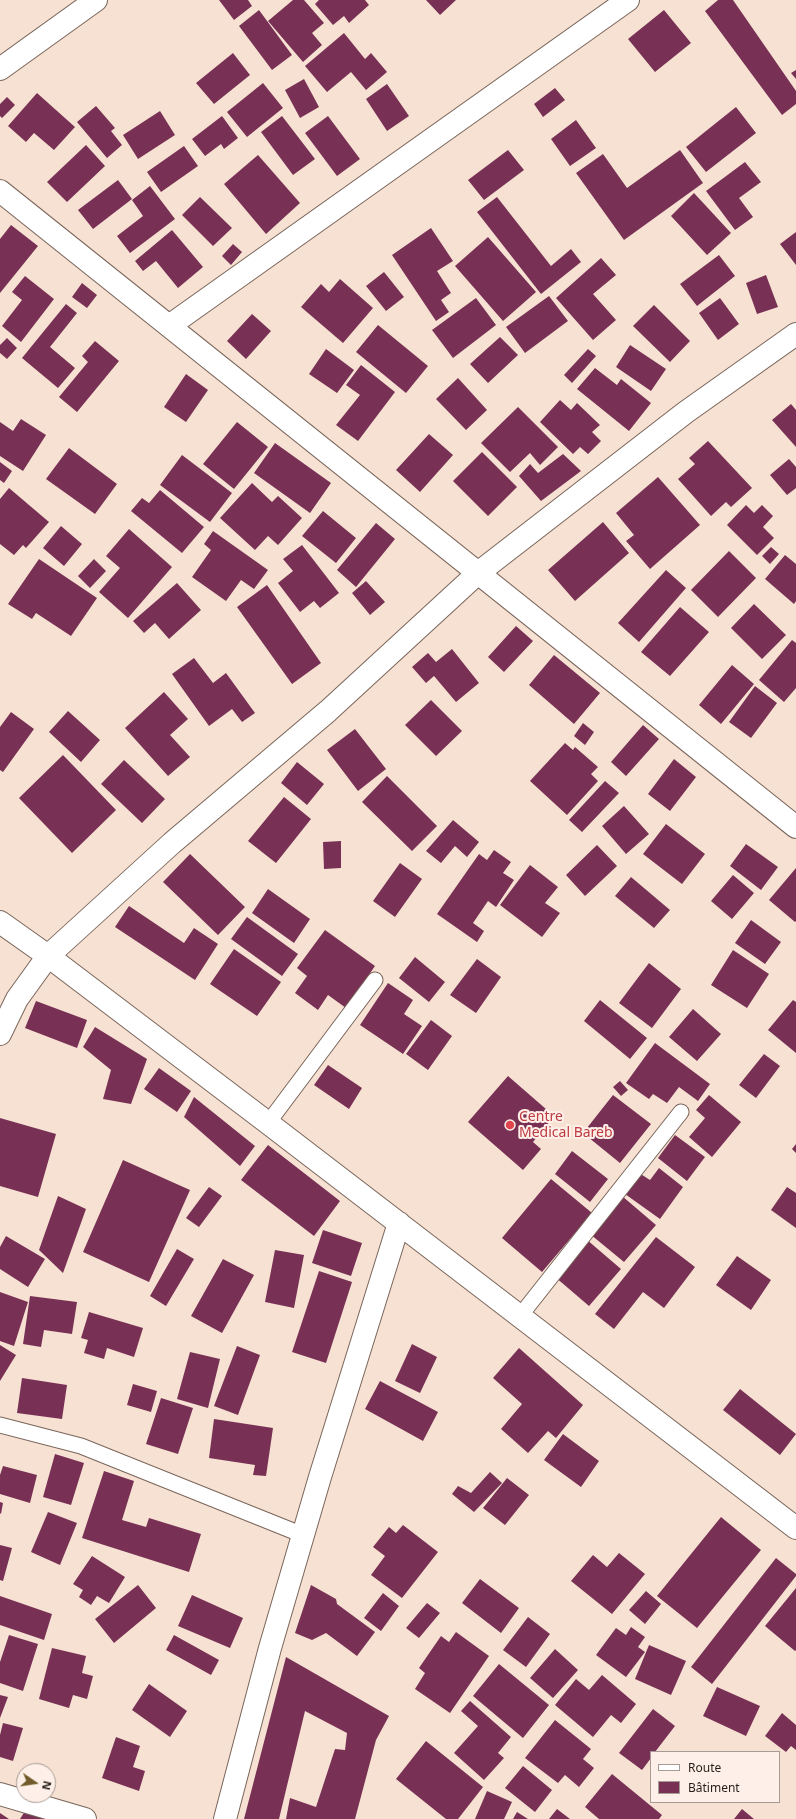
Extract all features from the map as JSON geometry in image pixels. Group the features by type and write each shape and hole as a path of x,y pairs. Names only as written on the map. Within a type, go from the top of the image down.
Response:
{"street":[{"path":"0,69 96,0"},
{"path":"169,326 628,0"},
{"path":"0,191 796,827"},
{"path":"0,1034 17,999 48,956 172,843 328,711 478,573 686,412 796,334"},
{"path":"0,922 48,956 268,1123 796,1528"},
{"path":"225,1819 270,1648 303,1535 399,1223"},
{"path":"0,1794 85,1819"}],"lane":[{"path":"268,1123 375,980"},
{"path":"520,1316 681,1112"},
{"path":"0,1425 81,1446 303,1535"}],"building":[{"path":"219,0 248,0 252,6 234,20"},
{"path":"293,0 304,0 324,23 312,33 322,45 303,62 268,21"},
{"path":"319,0 365,0 369,5 349,23 344,16 333,25 315,4"},
{"path":"426,0 456,0 440,15"},
{"path":"718,0 733,0 796,91 796,104 782,115 705,11"},
{"path":"259,10 292,55 272,70 239,26"},
{"path":"664,10 691,43 655,72 628,39"},
{"path":"344,33 365,59 371,53 387,72 366,90 351,72 327,92 305,66"},
{"path":"233,53 250,75 214,104 196,83"},
{"path":"796,70 796,79 791,73"},
{"path":"304,79 319,107 300,118 285,90"},
{"path":"263,83 283,108 247,137 227,112"},
{"path":"387,84 409,116 387,131 366,99"},
{"path":"555,88 565,100 543,117 534,104"},
{"path":"37,93 75,127 54,150 34,133 26,142 8,126"},
{"path":"7,97 15,105 2,118 0,116 0,104"},
{"path":"96,106 115,128 111,131 122,145 107,158 77,122"},
{"path":"736,107 756,133 706,172 686,147"},
{"path":"160,111 175,135 138,159 123,135"},
{"path":"222,116 238,138 224,149 221,144 205,156 192,139"},
{"path":"282,116 315,159 293,175 261,132"},
{"path":"328,116 360,159 337,176 305,133"},
{"path":"576,120 596,148 570,166 551,139"},
{"path":"86,145 105,166 67,202 47,182"},
{"path":"184,146 198,166 161,192 147,172"},
{"path":"508,150 524,170 484,200 468,180"},
{"path":"680,150 703,183 624,240 576,173 603,154 627,188"},
{"path":"258,155 300,203 266,234 224,184"},
{"path":"745,162 761,182 739,198 753,217 735,230 706,191"},
{"path":"118,180 132,199 93,229 78,210"},
{"path":"150,186 175,219 130,253 117,236 143,216 132,200"},
{"path":"694,193 731,233 707,255 671,216"},
{"path":"200,197 232,228 213,246 182,215"},
{"path":"497,197 551,266 571,249 581,262 541,294 477,212"},
{"path":"11,225 38,246 0,293 0,239"},
{"path":"431,228 453,261 437,271 451,293 441,300 449,312 436,321 392,255"},
{"path":"172,230 203,267 178,288 156,261 143,271 135,261"},
{"path":"796,232 796,265 780,244"},
{"path":"488,237 536,292 503,321 455,266"},
{"path":"233,244 242,252 231,265 222,256"},
{"path":"719,255 735,276 697,306 680,284"},
{"path":"601,258 616,275 593,294 616,320 593,340 556,298"},
{"path":"384,272 404,297 386,311 366,286"},
{"path":"766,275 778,307 757,314 746,283"},
{"path":"25,276 54,299 21,342 2,326 22,300 12,292"},
{"path":"340,279 373,308 343,343 301,307 321,284 329,292"},
{"path":"82,283 97,295 87,308 72,297"},
{"path":"549,296 568,321 525,353 506,327"},
{"path":"476,298 496,325 453,358 432,330"},
{"path":"720,298 739,324 718,340 699,313"},
{"path":"66,304 77,313 50,347 75,368 58,388 22,358"},
{"path":"654,305 690,341 670,362 633,326"},
{"path":"252,314 271,331 246,359 227,341"},
{"path":"378,325 428,366 406,393 356,352"},
{"path":"500,337 518,355 488,383 470,364"},
{"path":"7,338 17,348 7,359 0,353 0,345"},
{"path":"95,341 119,361 77,412 59,397 88,362 82,356"},
{"path":"630,345 666,369 651,391 616,367"},
{"path":"326,349 354,370 337,393 309,374"},
{"path":"588,349 596,356 572,383 564,375"},
{"path":"361,365 395,392 358,441 336,425 360,395 346,385"},
{"path":"595,368 617,385 621,379 651,403 629,431 577,389"},
{"path":"186,374 208,390 186,422 164,407"},
{"path":"458,378 487,410 466,430 436,399"},
{"path":"560,400 571,410 577,403 600,425 592,432 601,441 588,454 580,447 573,454 540,422"},
{"path":"791,404 796,410 796,447 772,420"},
{"path":"518,407 558,447 540,465 530,453 510,472 481,443"},
{"path":"21,419 46,435 23,471 0,456 0,422 13,431"},
{"path":"237,422 268,447 234,489 203,464"},
{"path":"429,434 453,455 420,492 396,470"},
{"path":"708,441 752,488 731,507 726,502 711,516 678,479 695,464 689,458"},
{"path":"275,443 331,483 310,513 254,473"},
{"path":"69,448 117,484 95,514 46,479"},
{"path":"482,452 517,487 488,516 453,481"},
{"path":"563,454 581,471 541,501 519,476 530,464 538,473"},
{"path":"182,455 232,493 210,522 160,485"},
{"path":"789,459 796,467 796,488 787,495 770,475"},
{"path":"0,462 12,471 4,483 0,480"},
{"path":"658,477 700,525 650,569 626,541 634,535 616,513"},
{"path":"252,483 272,502 278,496 302,518 278,545 268,536 255,550 220,518"},
{"path":"9,488 49,522 26,548 23,545 14,555 0,544 0,499"},
{"path":"160,490 204,527 182,553 131,511 142,498 149,503"},
{"path":"746,505 754,513 762,505 773,516 763,527 774,538 757,555 727,525"},
{"path":"323,511 356,538 336,563 302,536"},
{"path":"603,522 629,553 575,601 548,570"},
{"path":"376,523 395,539 356,587 337,570"},
{"path":"61,526 82,544 64,566 43,548"},
{"path":"129,529 172,567 128,618 99,592 120,568 106,556"},
{"path":"213,531 268,570 254,589 241,580 226,601 192,577 211,550 204,544"},
{"path":"302,545 339,593 320,608 314,601 300,612 278,583 293,571 283,559"},
{"path":"771,547 779,554 770,564 762,556"},
{"path":"729,551 756,578 718,617 691,590"},
{"path":"785,555 796,564 796,601 794,604 765,579"},
{"path":"39,559 97,598 71,636 36,613 32,619 8,604"},
{"path":"94,559 106,571 90,588 78,576"},
{"path":"666,570 686,588 639,642 618,623"},
{"path":"366,581 385,602 370,615 352,593"},
{"path":"177,583 201,610 169,639 155,623 144,633 133,621"},
{"path":"267,585 321,663 292,684 237,607"},
{"path":"754,604 786,635 762,659 731,628"},
{"path":"680,607 709,632 670,676 641,652"},
{"path":"516,626 533,641 504,672 488,657"},
{"path":"792,640 796,643 796,688 784,702 759,680"},
{"path":"452,649 479,683 456,702 434,676 426,683 412,667 428,653 436,662"},
{"path":"554,655 600,693 574,724 529,685"},
{"path":"194,658 213,683 226,673 255,713 242,722 232,709 209,726 172,674"},
{"path":"732,665 754,684 721,724 699,705"},
{"path":"755,686 777,703 751,738 729,722"},
{"path":"164,692 188,719 170,735 190,757 168,776 125,728"},
{"path":"431,700 462,731 436,756 405,725"},
{"path":"68,711 100,740 81,762 49,732"},
{"path":"11,712 34,729 3,772 0,770 0,727"},
{"path":"583,723 594,732 585,745 574,736"},
{"path":"643,725 659,739 626,776 611,762"},
{"path":"355,729 386,769 358,791 327,750"},
{"path":"565,743 573,750 575,747 598,767 591,774 598,781 567,815 530,781"},
{"path":"63,755 116,810 72,853 19,798"},
{"path":"674,759 696,777 670,811 648,794"},
{"path":"124,760 165,799 142,823 101,784"},
{"path":"297,762 324,784 307,805 281,783"},
{"path":"387,776 437,826 412,851 362,802"},
{"path":"605,781 619,793 582,832 569,820"},
{"path":"284,797 311,819 276,863 248,841"},
{"path":"624,806 649,834 626,854 602,826"},
{"path":"453,820 479,842 467,857 455,846 441,863 426,851"},
{"path":"666,824 705,854 682,884 643,854"},
{"path":"341,841 341,868 324,869 323,842"},
{"path":"746,844 778,867 761,890 730,866"},
{"path":"597,845 617,866 585,896 566,875"},
{"path":"494,850 511,862 503,873 514,880 496,907 488,901 473,923 484,931 477,942 437,914 479,854 487,860"},
{"path":"190,854 245,907 218,935 163,882"},
{"path":"400,863 422,879 395,917 373,901"},
{"path":"530,865 558,887 545,903 560,913 542,937 500,905"},
{"path":"796,868 796,921 795,922 769,900"},
{"path":"733,875 754,893 732,919 711,901"},
{"path":"631,877 670,910 654,928 615,896"},
{"path":"268,889 310,919 294,943 252,913"},
{"path":"129,906 184,943 194,928 218,944 195,980 115,927"},
{"path":"247,917 298,954 282,976 231,939"},
{"path":"751,920 781,942 765,964 735,943"},
{"path":"325,930 375,966 346,1008 328,995 318,1010 295,993 307,976 297,968"},
{"path":"234,949 281,982 257,1016 210,984"},
{"path":"733,950 769,974 747,1008 711,985"},
{"path":"415,957 445,982 429,1002 399,978"},
{"path":"477,959 501,977 476,1013 450,995"},
{"path":"649,963 681,989 652,1028 619,1003"},
{"path":"388,983 413,1000 404,1014 422,1026 403,1054 360,1025"},
{"path":"600,1000 647,1038 630,1059 584,1021"},
{"path":"793,1000 796,1002 796,1053 768,1030"},
{"path":"36,1001 87,1020 77,1048 25,1028"},
{"path":"693,1009 721,1034 697,1061 669,1037"},
{"path":"431,1020 452,1036 428,1070 406,1054"},
{"path":"95,1027 147,1059 131,1104 103,1099 111,1070 83,1047"},
{"path":"655,1043 710,1084 698,1101 679,1087 667,1103 653,1094 649,1099 626,1083"},
{"path":"764,1054 780,1066 756,1098 739,1085"},
{"path":"328,1065 362,1088 349,1109 314,1085"},
{"path":"159,1068 191,1091 177,1112 144,1089"},
{"path":"508,1076 554,1116 533,1142 541,1149 523,1170 468,1122"},
{"path":"620,1081 628,1090 621,1096 613,1087"},
{"path":"613,1095 651,1124 620,1163 583,1133"},
{"path":"709,1095 741,1122 712,1157 689,1137 705,1118 696,1110"},
{"path":"194,1097 255,1146 240,1166 184,1117"},
{"path":"0,1118 56,1134 38,1197 0,1186"},
{"path":"675,1135 705,1157 687,1181 658,1158"},
{"path":"796,1144 796,1153 792,1149"},
{"path":"268,1145 340,1201 314,1236 241,1180"},
{"path":"572,1151 608,1179 590,1202 555,1174"},
{"path":"123,1160 190,1190 149,1282 83,1252"},
{"path":"659,1168 683,1187 660,1219 625,1194 639,1173 650,1180"},
{"path":"551,1179 592,1213 542,1272 502,1238"},
{"path":"209,1187 222,1196 199,1227 186,1218"},
{"path":"787,1187 796,1193 796,1228 771,1210"},
{"path":"58,1196 86,1209 63,1273 39,1250"},
{"path":"622,1196 656,1225 624,1262 590,1234"},
{"path":"323,1230 362,1243 351,1276 312,1263"},
{"path":"6,1236 45,1259 28,1287 0,1269 0,1247"},
{"path":"656,1237 695,1267 664,1308 643,1292 614,1329 595,1314"},
{"path":"586,1239 621,1269 589,1306 554,1276"},
{"path":"177,1249 194,1259 166,1306 150,1296"},
{"path":"275,1250 304,1255 294,1308 265,1302"},
{"path":"737,1256 771,1280 751,1310 716,1285"},
{"path":"223,1259 254,1275 222,1333 191,1316"},
{"path":"319,1271 352,1282 326,1363 292,1352"},
{"path":"0,1292 28,1302 14,1346 0,1341"},
{"path":"30,1296 77,1302 72,1334 44,1330 41,1347 23,1344"},
{"path":"89,1312 143,1328 134,1357 107,1348 104,1359 84,1353 88,1340 81,1338"},
{"path":"412,1344 437,1357 420,1393 395,1381"},
{"path":"0,1345 16,1355 0,1381"},
{"path":"237,1346 260,1355 238,1415 214,1406"},
{"path":"519,1348 583,1405 556,1438 548,1431 528,1453 501,1429 522,1404 493,1378"},
{"path":"190,1352 220,1359 208,1408 177,1399"},
{"path":"22,1378 67,1385 62,1419 17,1413"},
{"path":"380,1381 438,1412 423,1441 365,1409"},
{"path":"133,1384 157,1391 151,1412 127,1405"},
{"path":"740,1389 796,1434 780,1455 723,1410"},
{"path":"161,1398 193,1408 178,1454 146,1444"},
{"path":"214,1419 273,1428 266,1476 253,1475 255,1465 209,1458"},
{"path":"563,1434 599,1461 581,1487 544,1460"},
{"path":"55,1454 84,1463 71,1505 43,1497"},
{"path":"3,1466 37,1475 30,1503 0,1494 0,1475"},
{"path":"104,1471 134,1481 122,1520 146,1527 149,1518 201,1534 189,1572 82,1538"},
{"path":"490,1472 502,1483 474,1512 452,1494 458,1486 471,1493"},
{"path":"507,1478 529,1495 505,1525 483,1508"},
{"path":"0,1502 3,1503 1,1514 0,1513"},
{"path":"48,1512 77,1523 60,1565 31,1552"},
{"path":"721,1517 761,1550 697,1628 657,1596"},
{"path":"403,1525 438,1552 402,1598 371,1575 385,1556 373,1547 389,1527 396,1533"},
{"path":"0,1545 12,1548 3,1581 0,1580"},
{"path":"619,1553 645,1574 612,1614 571,1581 593,1555 607,1567"},
{"path":"92,1556 125,1577 109,1603 97,1596 91,1605 79,1597 83,1590 73,1584"},
{"path":"776,1558 796,1574 796,1576 712,1684 691,1667"},
{"path":"480,1579 519,1608 501,1633 462,1603"},
{"path":"138,1585 156,1608 114,1643 95,1619"},
{"path":"311,1585 336,1599 337,1604 375,1632 357,1656 326,1633 312,1640 295,1633"},
{"path":"796,1588 796,1650 795,1651 765,1626"},
{"path":"646,1591 661,1604 645,1624 629,1610"},
{"path":"383,1593 399,1606 381,1631 364,1618"},
{"path":"192,1595 243,1618 230,1648 178,1626"},
{"path":"0,1596 52,1614 44,1640 0,1625"},
{"path":"427,1603 440,1613 419,1638 406,1628"},
{"path":"528,1617 550,1634 526,1667 503,1650"},
{"path":"631,1627 645,1637 638,1647 645,1652 626,1677 596,1655 616,1628 626,1635"},
{"path":"456,1632 489,1656 450,1713 415,1689 425,1673 419,1668 441,1636 449,1642"},
{"path":"9,1635 38,1644 23,1691 0,1683 0,1662"},
{"path":"174,1635 219,1660 211,1675 166,1650"},
{"path":"649,1645 686,1661 671,1695 635,1679"},
{"path":"52,1648 86,1656 82,1673 93,1676 87,1699 73,1695 69,1708 39,1699"},
{"path":"555,1649 578,1670 553,1698 530,1678"},
{"path":"286,1657 389,1716 376,1740 355,1819 286,1819 290,1798 316,1807 335,1749 345,1750 347,1733 305,1711 279,1819 244,1819"},
{"path":"499,1664 549,1705 523,1738 473,1696"},
{"path":"602,1675 636,1704 621,1723 611,1715 593,1737 555,1705 576,1679 589,1690"},
{"path":"149,1684 187,1711 170,1737 132,1710"},
{"path":"717,1687 760,1706 746,1736 703,1716"},
{"path":"0,1695 8,1697 0,1718"},
{"path":"470,1701 511,1737 498,1753 504,1758 484,1780 454,1753 478,1726 461,1711"},
{"path":"653,1709 675,1726 656,1751 650,1751 650,1759 642,1770 619,1753"},
{"path":"782,1713 796,1725 796,1750 791,1746 786,1752 765,1736"},
{"path":"555,1720 591,1749 583,1759 594,1768 579,1787 565,1775 558,1783 525,1758"},
{"path":"3,1723 23,1728 13,1761 0,1757 0,1735"},
{"path":"116,1737 140,1746 133,1767 145,1771 139,1791 102,1778"},
{"path":"426,1741 483,1787 458,1819 446,1819 396,1779"},
{"path":"523,1766 552,1790 535,1812 505,1788"},
{"path":"612,1774 662,1815 659,1819 599,1819 585,1807"},
{"path":"487,1791 512,1802 504,1819 475,1819"},
{"path":"27,1808 45,1819 20,1819"},
{"path":"557,1809 570,1819 549,1819"},
{"path":"742,1809 754,1819 734,1819"},
{"path":"517,1812 528,1819 513,1819"},
{"path":"0,1813 9,1819 0,1819"}],"place":[{"name":"Centre Medical Bareb","path":"510,1125"}]}
